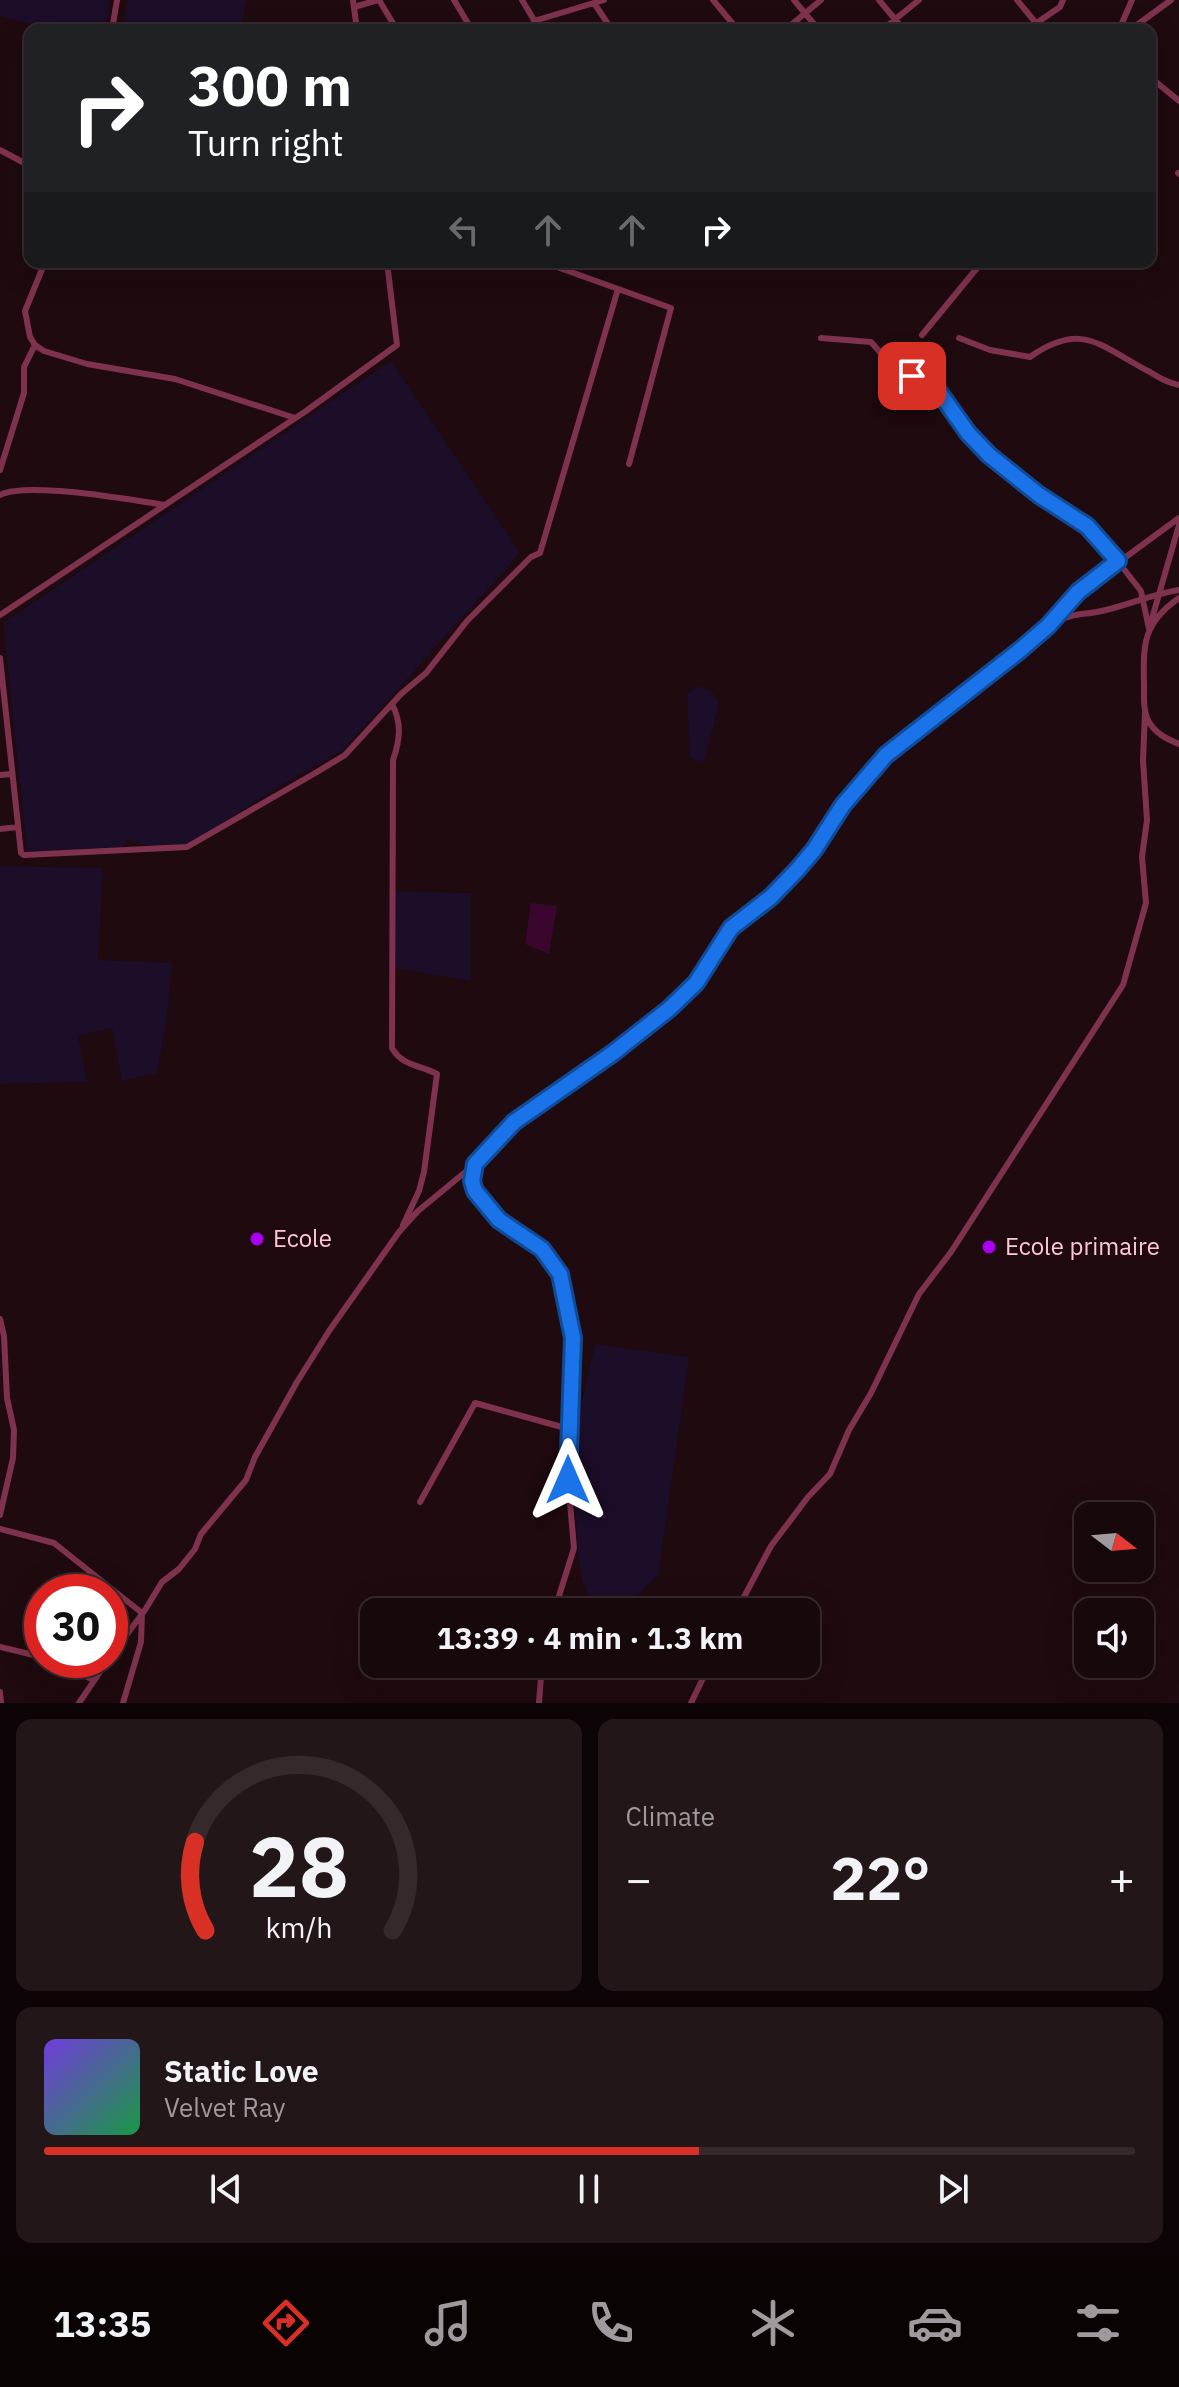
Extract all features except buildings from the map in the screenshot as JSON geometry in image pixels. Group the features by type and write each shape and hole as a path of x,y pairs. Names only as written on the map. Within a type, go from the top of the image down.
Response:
{"street":[{"path":"113,24 117,0"},
{"path":"356,24 353,3 378,0 393,24"},
{"path":"454,0 468,24"},
{"path":"522,0 536,24"},
{"path":"534,21 604,0"},
{"path":"713,0 733,24"},
{"path":"794,0 814,24"},
{"path":"792,24 821,0"},
{"path":"879,0 899,24"},
{"path":"890,24 919,0"},
{"path":"1017,0 1036,23 1060,7 1063,0"},
{"path":"1122,24 1132,0"},
{"path":"1138,24 1171,0"},
{"path":"594,3 608,24"},
{"path":"1156,82 1179,101"},
{"path":"0,150 24,163"},
{"path":"43,268 25,311 30,337 44,351 87,364 175,379 295,418"},
{"path":"0,615 295,418 397,345 388,268"},
{"path":"560,268 671,308 629,464"},
{"path":"922,335 977,268"},
{"path":"0,659 3,713 21,853 24,855 187,847 345,755 392,704 426,673 467,621 531,557 540,553 618,289"},
{"path":"959,338 990,350 1030,357 1061,339 1080,337 1103,346 1166,382 1179,385"},
{"path":"821,338 871,342 894,368 939,392 968,433 989,455 1039,495 1087,526 1141,591 1149,629"},
{"path":"0,470 24,393 24,367 35,345"},
{"path":"0,495 33,490 102,495 165,505"},
{"path":"128,1632 162,1582 179,1569 195,1549 201,1534 246,1480 255,1457 321,1344 399,1232 418,1211 475,1164 514,1122 613,1053 678,1000 704,972 723,937 771,897 814,850 843,805 886,755 1048,626 1078,592 1179,518"},
{"path":"743,1598 771,1546 808,1497 830,1474 849,1430 871,1393 919,1294 951,1252 1123,985 1146,903 1142,857 1147,820 1143,760 1143,647 1179,525"},
{"path":"1048,626 1072,614 1104,611 1143,597 1179,590"},
{"path":"1149,629 1162,610 1179,598"},
{"path":"392,704 397,714 399,734 393,760 392,1048 406,1063 437,1074 424,1172 419,1191 399,1232"},
{"path":"1145,713 1160,735 1179,744"},
{"path":"0,775 12,774"},
{"path":"0,829 18,827"},
{"path":"475,1164 472,1181 475,1191 499,1220 542,1249 560,1274 573,1338 568,1480 574,1548 558,1598"},
{"path":"0,1319 4,1336 7,1398 14,1430 13,1458 0,1515"},
{"path":"420,1502 475,1403 569,1429"},
{"path":"0,1529 54,1543 142,1613"},
{"path":"123,1703 141,1642 142,1613"},
{"path":"0,1647 24,1653"},
{"path":"79,1703 94,1680 90,1678"},
{"path":"539,1703 541,1678"},
{"path":"691,1703 703,1678"},
{"path":"0,1692 1,1703"}],"shaded area":[{"path":"0,0 110,0 107,24 30,24 0,16"},
{"path":"128,0 247,0 241,24 123,24"},
{"path":"391,361 520,553 343,750 273,790 207,834 184,845 150,846 129,839 122,847 27,851 3,623"},
{"path":"698,686 711,692 719,704 705,759 698,762 690,757 687,694"},
{"path":"0,866 103,868 98,960 172,963 157,1073 122,1081 112,1028 78,1036 87,1082 0,1084"},
{"path":"395,891 471,893 471,981 394,968"},
{"path":"531,903 557,906 549,954 525,944"},
{"path":"595,1344 689,1357 658,1576 635,1598 590,1598 582,1581 572,1445"}],"place":[{"name":"Ecole","path":"257,1239"},
{"name":"Ecole primaire","path":"989,1247"}],"route":[{"path":"568,1480 573,1338 560,1274 542,1249 499,1220 475,1191 472,1181 475,1164 514,1122 613,1053 669,1009 696,983 731,928 771,897 797,870 843,805 886,755 1019,651 1048,626 1078,592 1118,561 1087,526 1039,495 989,455 968,433 939,392 912,376"}]}
